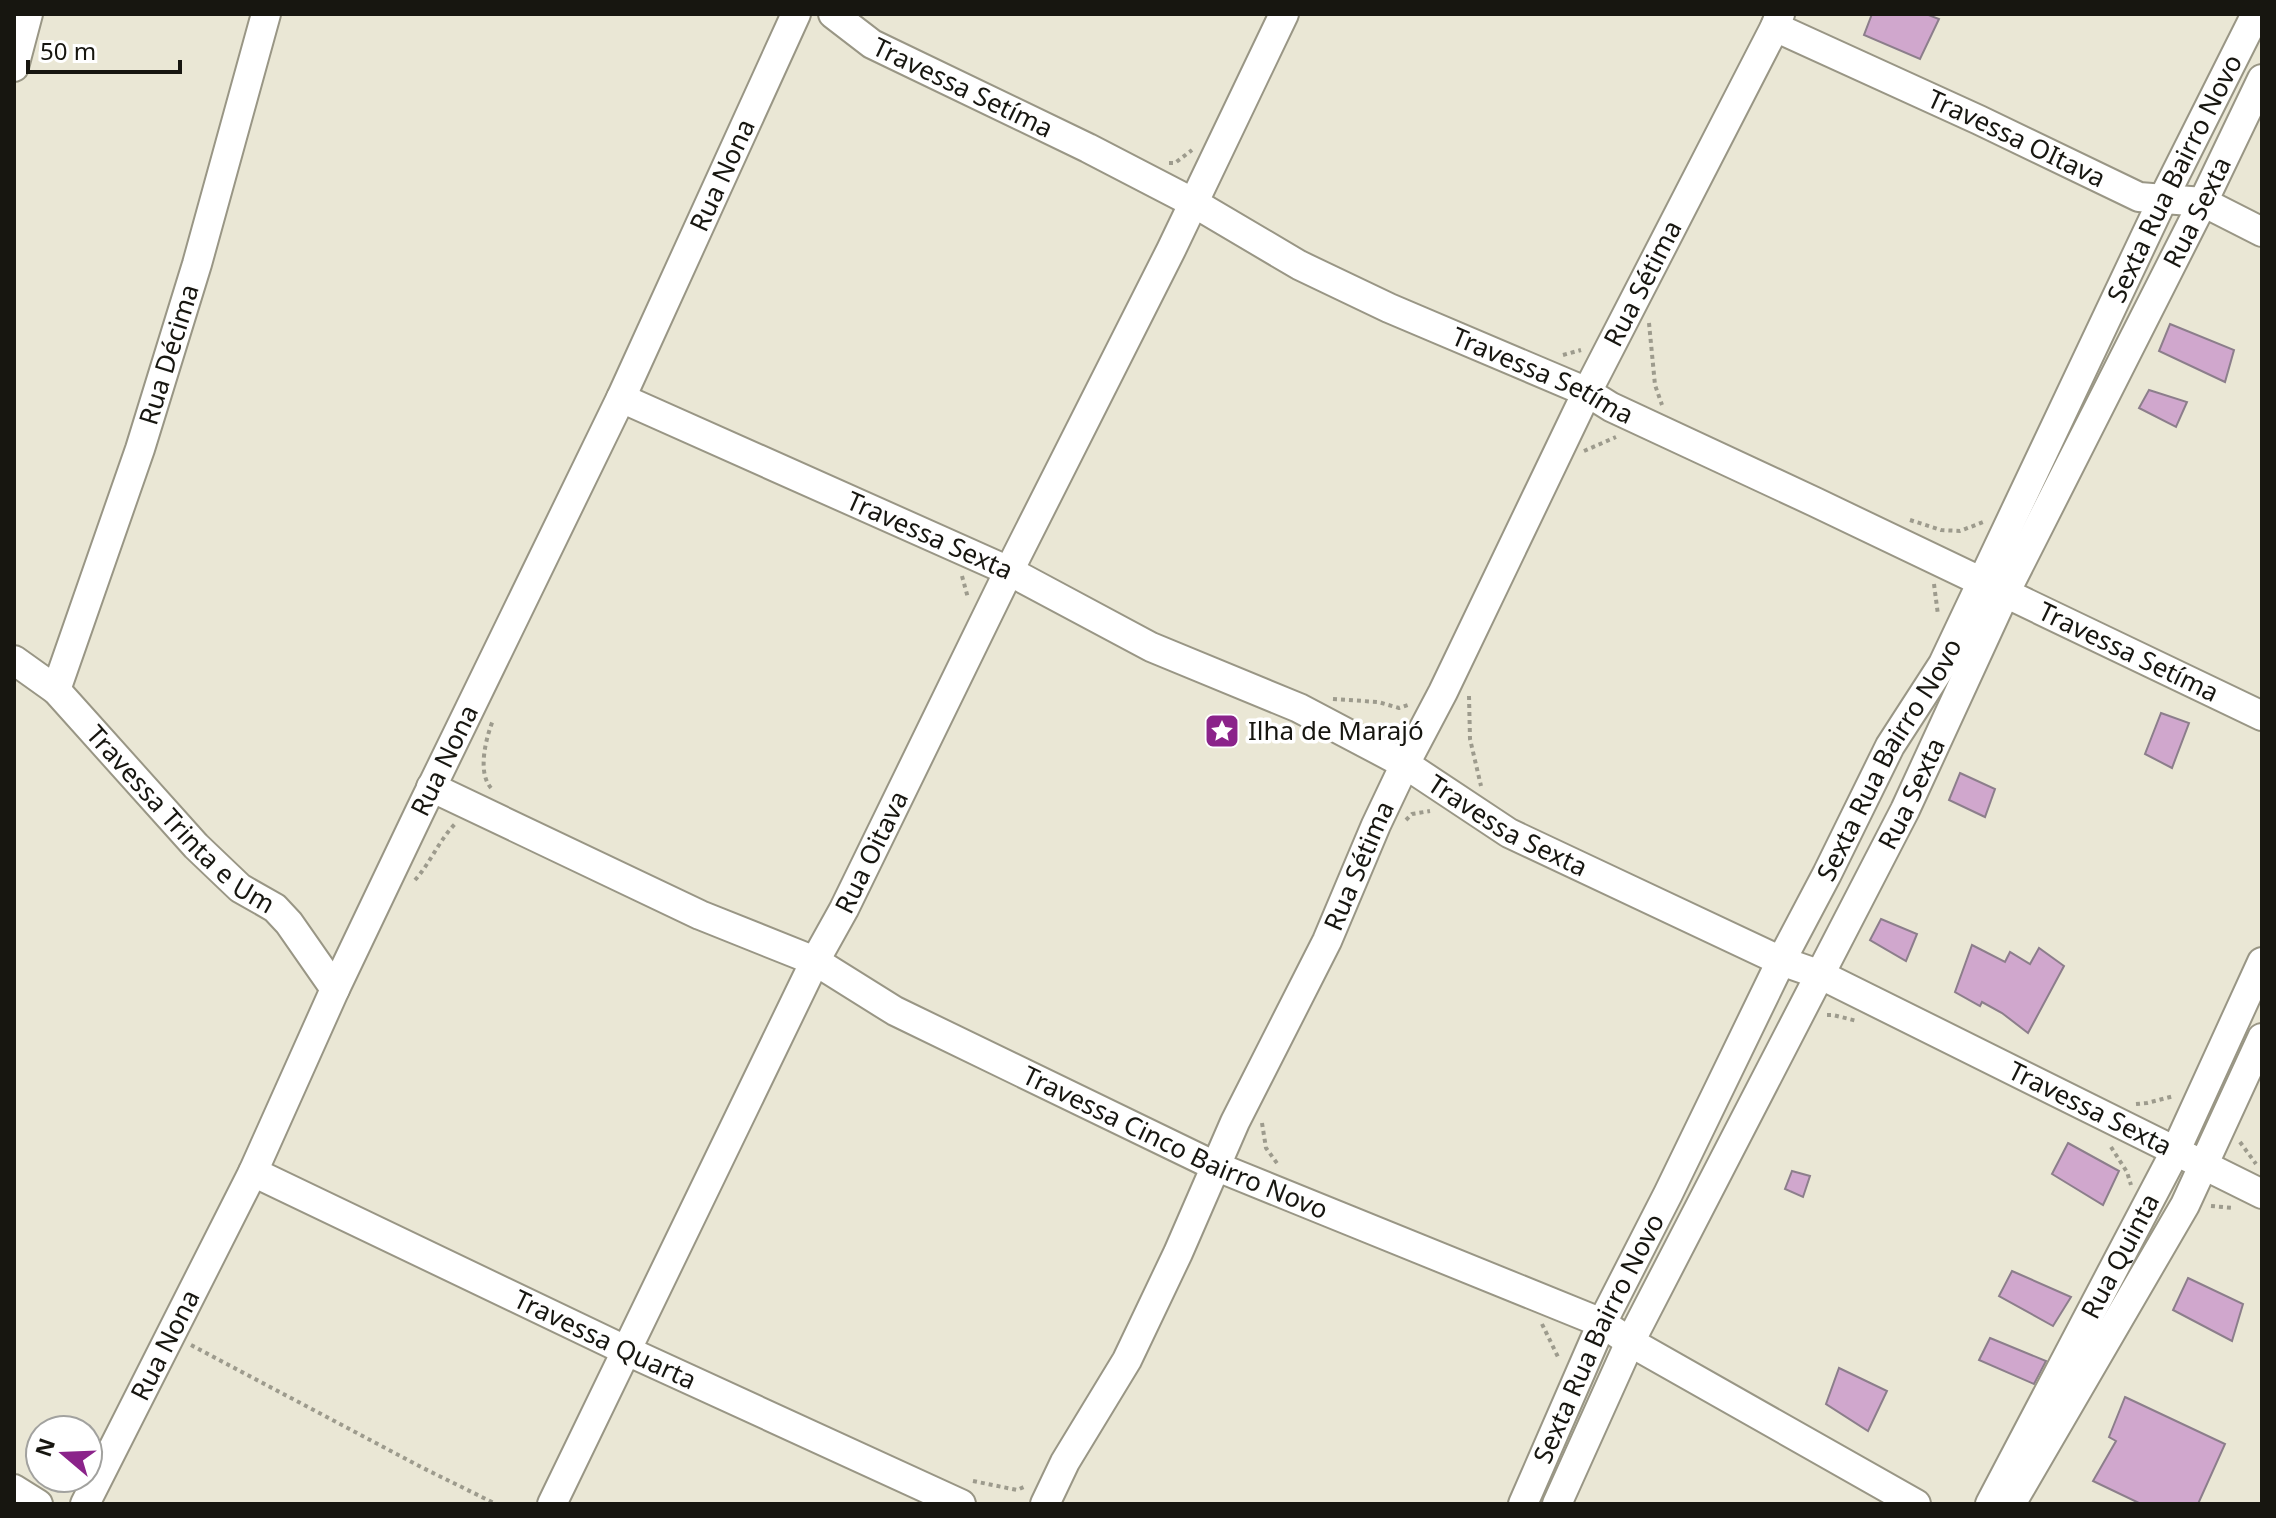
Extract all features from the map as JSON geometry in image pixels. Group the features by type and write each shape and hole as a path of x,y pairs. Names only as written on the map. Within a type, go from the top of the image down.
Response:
{"street":[{"path":"14,67 28,14"},
{"name":"Rua Décima","path":"56,690 140,449 197,264 266,14"},
{"name":"Rua Nona","path":"85,1504 253,1172 431,787 621,398 796,14"},
{"name":"Travessa Setíma","path":"833,14 872,44 1088,148 1194,203 1299,265 1389,308 1587,392 1611,407 2262,716"},
{"name":"Rua Oitava","path":"552,1504 815,961 844,909 1194,203 1284,14"},
{"name":"Sexta Rua Bairro Novo","path":"1523,1504 1602,1323 1890,746 1994,588 2029,479 2256,14"},
{"name":"Travessa OItava","path":"1778,20 2139,197 2203,202 2262,232"},
{"name":"Rua Sétima","path":"1045,1504 1127,1360 1235,1122 1327,941 1405,764 1443,692 1587,392 1778,20"},
{"name":"Rua Sexta","path":"1557,1504 1630,1342 1905,810 1994,588 2203,202 2262,79"},
{"name":"Travessa Sexta","path":"621,398 1009,571 1151,647 1299,708 1405,764 1509,833 1781,961 1821,975 2176,1150 2252,1201"},
{"name":"Travessa Trinta e Um","path":"15,665 56,690 196,846 240,888 258,897 282,916 335,989"},
{"name":"Travessa Cinco Bairro Novo","path":"431,787 700,915 815,961 895,1011 1215,1166 1602,1323 1630,1342 1916,1504"},
{"name":"Rua Quinta","path":"1990,1504 2176,1150 2262,962"},
{"name":"Rua Quinta","path":"2011,1504 2185,1205 2262,1038"},
{"name":"Travessa Quarta","path":"253,1172 625,1350 965,1492"},
{"path":"14,1489 38,1504"}],"path":[{"path":"1165,164 1175,163 1199,143"},
{"path":"1643,285 1655,385 1664,411 1665,432"},
{"path":"1555,460 1576,455 1624,435"},
{"path":"1906,519 1941,530 1960,531 1995,517"},
{"path":"957,568 969,601"},
{"path":"1932,578 1938,621"},
{"path":"1469,691 1470,739 1482,790"},
{"path":"492,789 485,781 484,767 489,730 497,710"},
{"path":"1403,823 1412,814 1437,809"},
{"path":"413,882 460,819"},
{"path":"2131,1104 2204,1089"},
{"path":"1261,1119 1266,1148 1281,1167"},
{"path":"2223,1122 2262,1173"},
{"path":"2105,1142 2127,1172 2137,1223"},
{"path":"2185,1205 2252,1201"},
{"path":"1534,1314 1543,1324 1558,1356 1559,1367"},
{"path":"171,1335 496,1504"},
{"path":"965,1492 1017,1490 1059,1475"}],"building":[{"path":"1872,14 1926,14 1939,19 1920,59 1864,35"},
{"path":"2170,324 2234,350 2225,382 2159,351"},
{"path":"2149,390 2187,402 2176,427 2139,408"},
{"path":"2161,713 2189,723 2172,768 2145,754"},
{"path":"1960,773 1995,789 1985,817 1949,800"},
{"path":"1881,919 1917,934 1906,961 1870,940"},
{"path":"1972,945 2005,962 2010,952 2030,964 2039,948 2064,966 2028,1033 2002,1013 1982,1002 1980,1006 1955,992"},
{"path":"2068,1143 2119,1171 2103,1205 2052,1174"},
{"path":"1792,1171 1810,1176 1803,1197 1785,1189"},
{"path":"2012,1271 2071,1297 2053,1326 1999,1296"},
{"path":"2188,1278 2243,1304 2232,1341 2173,1310"},
{"path":"1990,1338 2046,1361 2034,1384 1979,1360"},
{"path":"1839,1368 1887,1391 1868,1431 1826,1404"},
{"path":"2125,1397 2225,1444 2198,1504 2141,1504 2093,1481 2116,1441 2109,1437"}],"place":[{"name":"Ilha de Marajó","path":"1222,731"}]}
